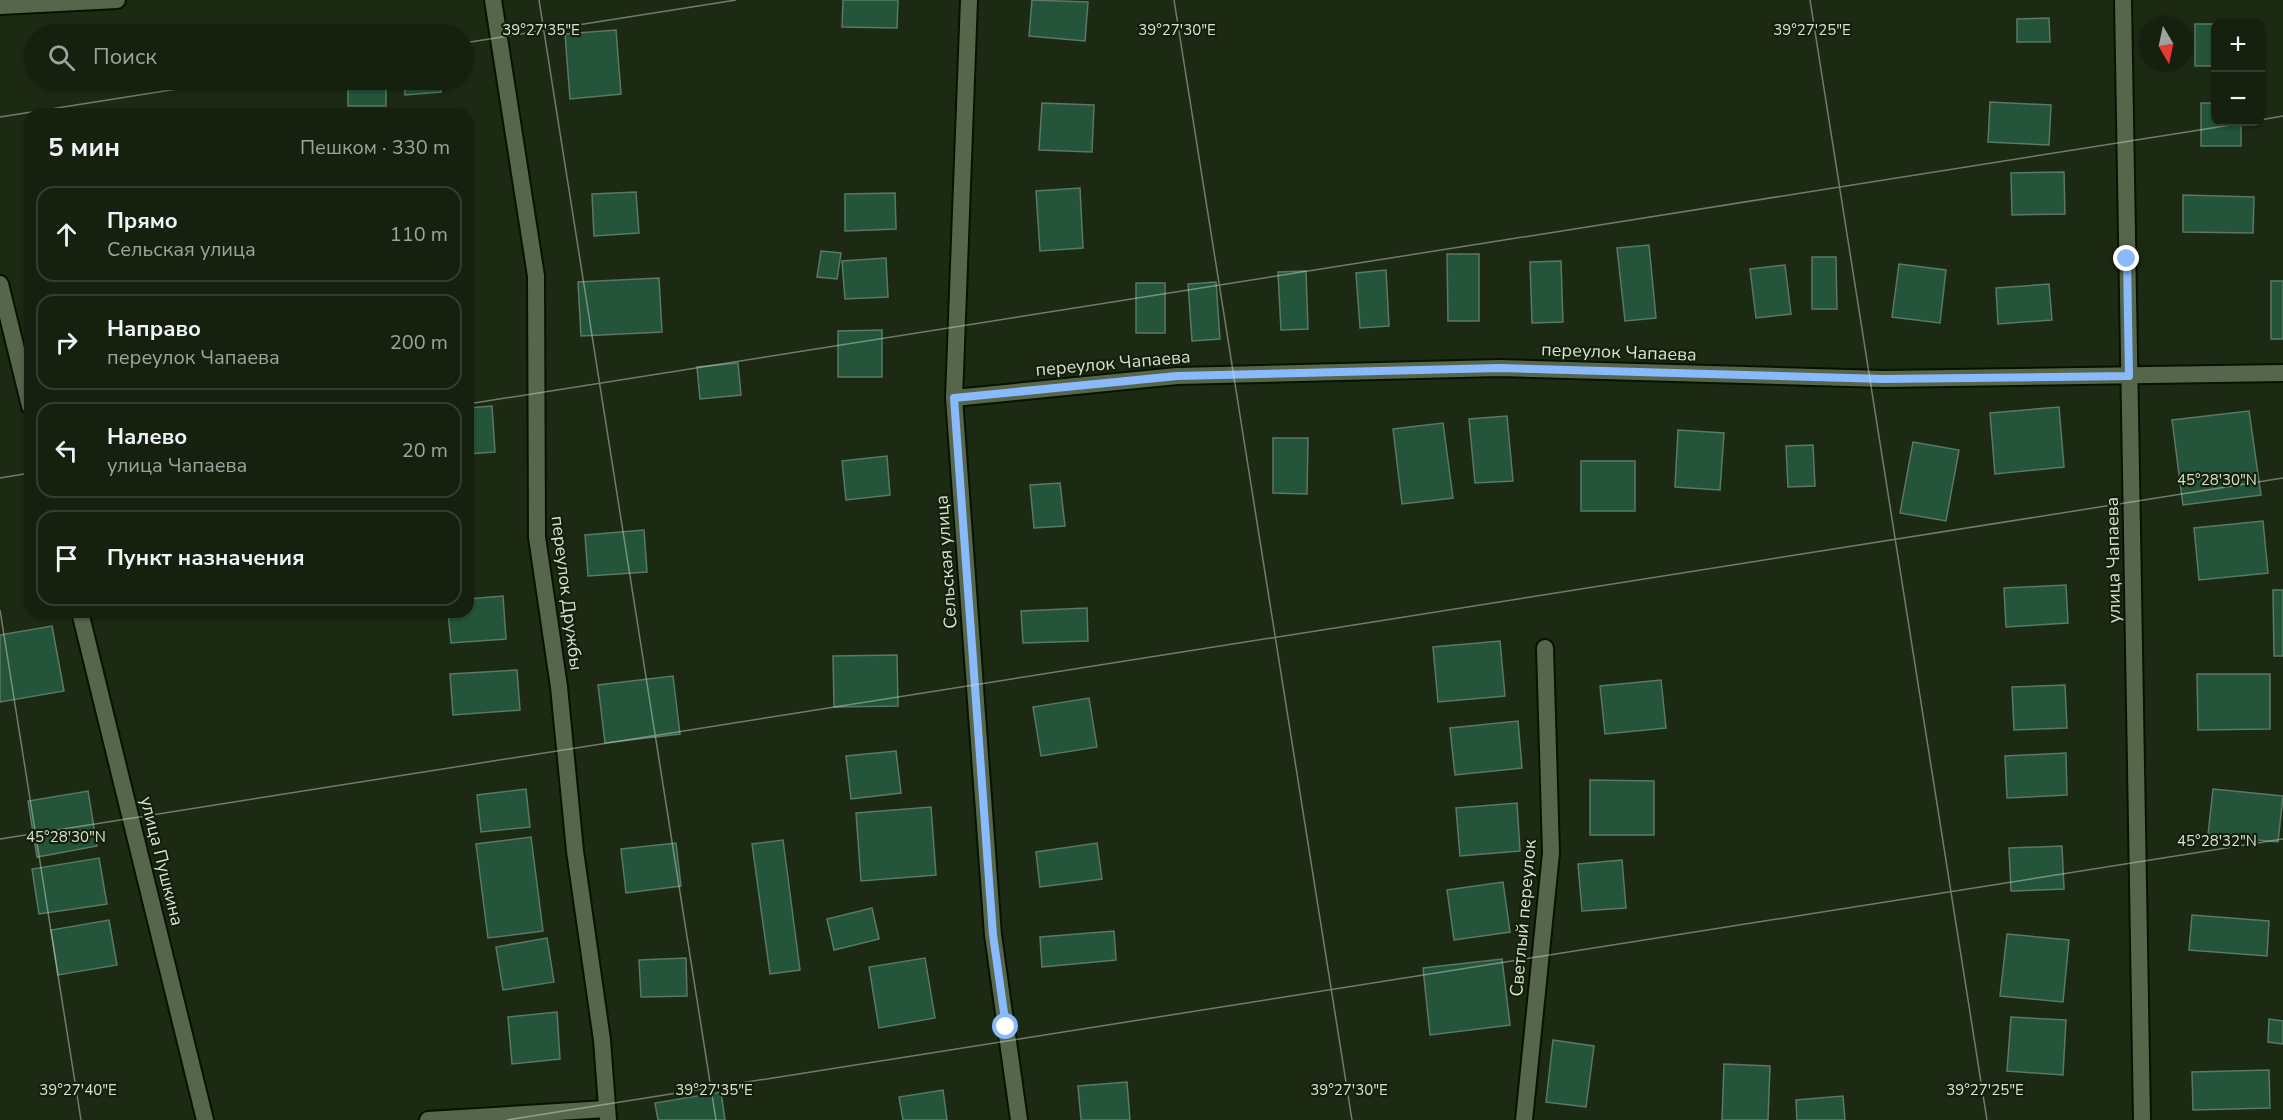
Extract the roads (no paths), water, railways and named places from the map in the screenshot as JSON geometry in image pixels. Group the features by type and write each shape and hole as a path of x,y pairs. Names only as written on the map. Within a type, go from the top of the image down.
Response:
{"street":[{"path":"0,6 117,0"},
{"name":"переулок Дружбы","path":"493,0 536,276 537,537 559,687 575,851 602,1040 607,1115"},
{"name":"Сельская улица","path":"969,0 954,398 993,935 1019,1120"},
{"name":"улица Чапаева","path":"2123,0 2142,1120"},
{"path":"0,284 24,382"},
{"name":"переулок Чапаева","path":"954,398 1177,376 1499,368 1884,379 2283,373"},
{"name":"улица Пушкина","path":"81,618 205,1120"},
{"name":"Светлый переулок","path":"1524,1120 1551,854 1545,648"},
{"path":"428,1120 607,1115"}]}
